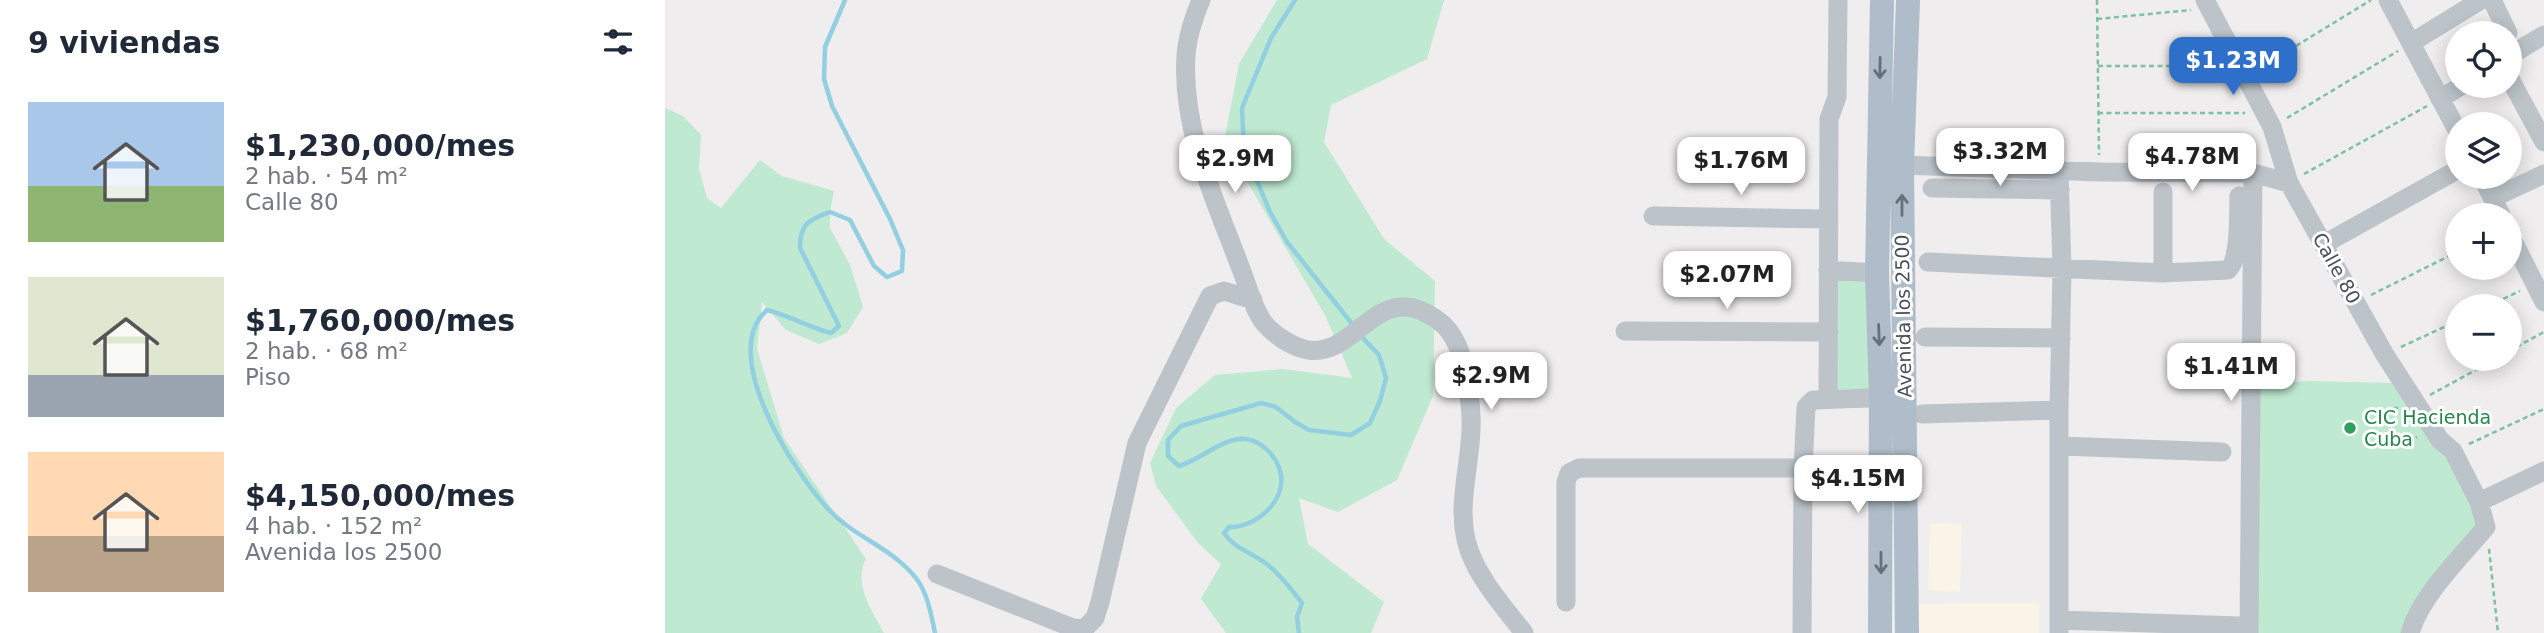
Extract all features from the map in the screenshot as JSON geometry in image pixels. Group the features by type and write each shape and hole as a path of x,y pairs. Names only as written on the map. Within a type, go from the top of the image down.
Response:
{"main road":[{"name":"Avenida los 2500","path":"1882,0 1877,273 1892,397 1907,633"},
{"name":"Avenida los 2500","path":"1880,633 1908,0"}],"street":[{"path":"1201,0 1193,18 1186,55 1194,134 1215,199 1263,322 1291,345 1305,350 1323,351 1392,309 1400,307 1419,309 1436,318 1448,329 1461,351 1471,406 1463,500 1464,528 1469,550 1486,584 1524,633"},
{"path":"1828,399 1829,119 1837,97 1838,0"},
{"path":"2388,0 2447,112"},
{"path":"2411,44 2481,0"},
{"path":"2492,0 2501,21"},
{"name":"Calle 80","path":"2214,3 2242,71 2268,120 2289,183 2385,355 2440,440 2453,451 2479,502 2486,527"},
{"path":"2522,41 2544,35"},
{"path":"2440,99 2445,96"},
{"path":"2520,98 2544,142"},
{"path":"1902,165 2100,172 2253,173 2289,183"},
{"path":"2060,169 2060,627 2244,629 2253,173"},
{"path":"2503,203 2544,174"},
{"path":"2324,244 2445,177"},
{"path":"1932,188 2060,190"},
{"path":"2163,192 2163,273"},
{"path":"1928,262 2163,273 2228,270 2233,266 2237,242 2239,196"},
{"path":"1653,216 1828,219"},
{"path":"2522,258 2540,293"},
{"path":"1828,270 1877,273"},
{"path":"937,574 1073,628 1084,629 1095,618 1137,443 1210,296 1224,291 1253,300"},
{"path":"1625,331 1829,332"},
{"path":"1925,337 2061,338"},
{"path":"1802,633 1806,407 1813,400 1892,397"},
{"path":"1922,414 2059,410"},
{"path":"2060,446 2222,452"},
{"path":"1566,602 1566,482 1569,473 1579,468 1804,468"},
{"path":"2479,502 2544,471"},
{"path":"2410,633 2423,606 2486,527"}],"path":[{"path":"2097,0 2100,172"},
{"path":"2098,66 2242,71 2371,0"},
{"path":"2097,19 2214,3"},
{"path":"2098,113 2268,120 2411,44"},
{"path":"2289,183 2440,99"},
{"path":"2355,302 2445,258"},
{"path":"2522,298 2540,293"},
{"path":"2385,355 2445,327"},
{"path":"2522,344 2544,332"},
{"path":"2415,403 2474,371"},
{"path":"2453,451 2544,409"},
{"path":"2392,447 2433,430"},
{"path":"2486,527 2498,633"}],"shaded area":[{"path":"1930,523 1962,524 1960,592 1928,590"},
{"path":"2039,603 2039,633 1907,633 1907,605"}],"green space":[{"path":"1277,0 1444,0 1427,59 1331,105 1324,142 1384,239 1435,281 1433,396 1397,480 1338,512 1299,498 1308,544 1384,602 1371,633 1226,633 1201,599 1221,564 1198,543 1156,486 1150,463 1176,408 1215,375 1283,369 1352,378 1326,317 1224,142 1239,64"},
{"path":"665,108 683,116 701,135 699,169 707,198 721,208 760,160 782,176 834,191 830,228 850,265 863,307 847,333 819,344 786,330 762,302 757,349 784,438 866,559 862,568 863,587 884,633 665,633"},
{"path":"1834,281 1871,281 1870,389 1836,389"},
{"path":"2309,381 2401,381 2486,527 2410,633 2249,633 2251,385"}],"waterway":[{"path":"845,0 825,47 824,79 832,106 903,250 902,271 887,277 874,266 850,220 830,212 811,220 802,233 800,248 839,326 831,333 767,310 754,329 751,354 755,382 766,412 797,468 838,519 895,558 916,578 926,597 935,633"},
{"path":"1295,0 1271,38 1242,108 1244,150 1270,212 1287,242 1353,325"},
{"path":"1299,633 1297,617 1302,603 1269,566 1237,546 1224,533 1229,527 1239,526 1257,518 1273,504 1281,485 1281,475 1272,455 1254,441 1239,439 1179,466 1168,456 1168,440 1181,426 1261,403 1276,407 1309,430 1351,435 1370,423 1386,378 1379,355 1360,335"}],"place":[{"name":"CIC Hacienda Cuba","path":"2350,428"}]}
